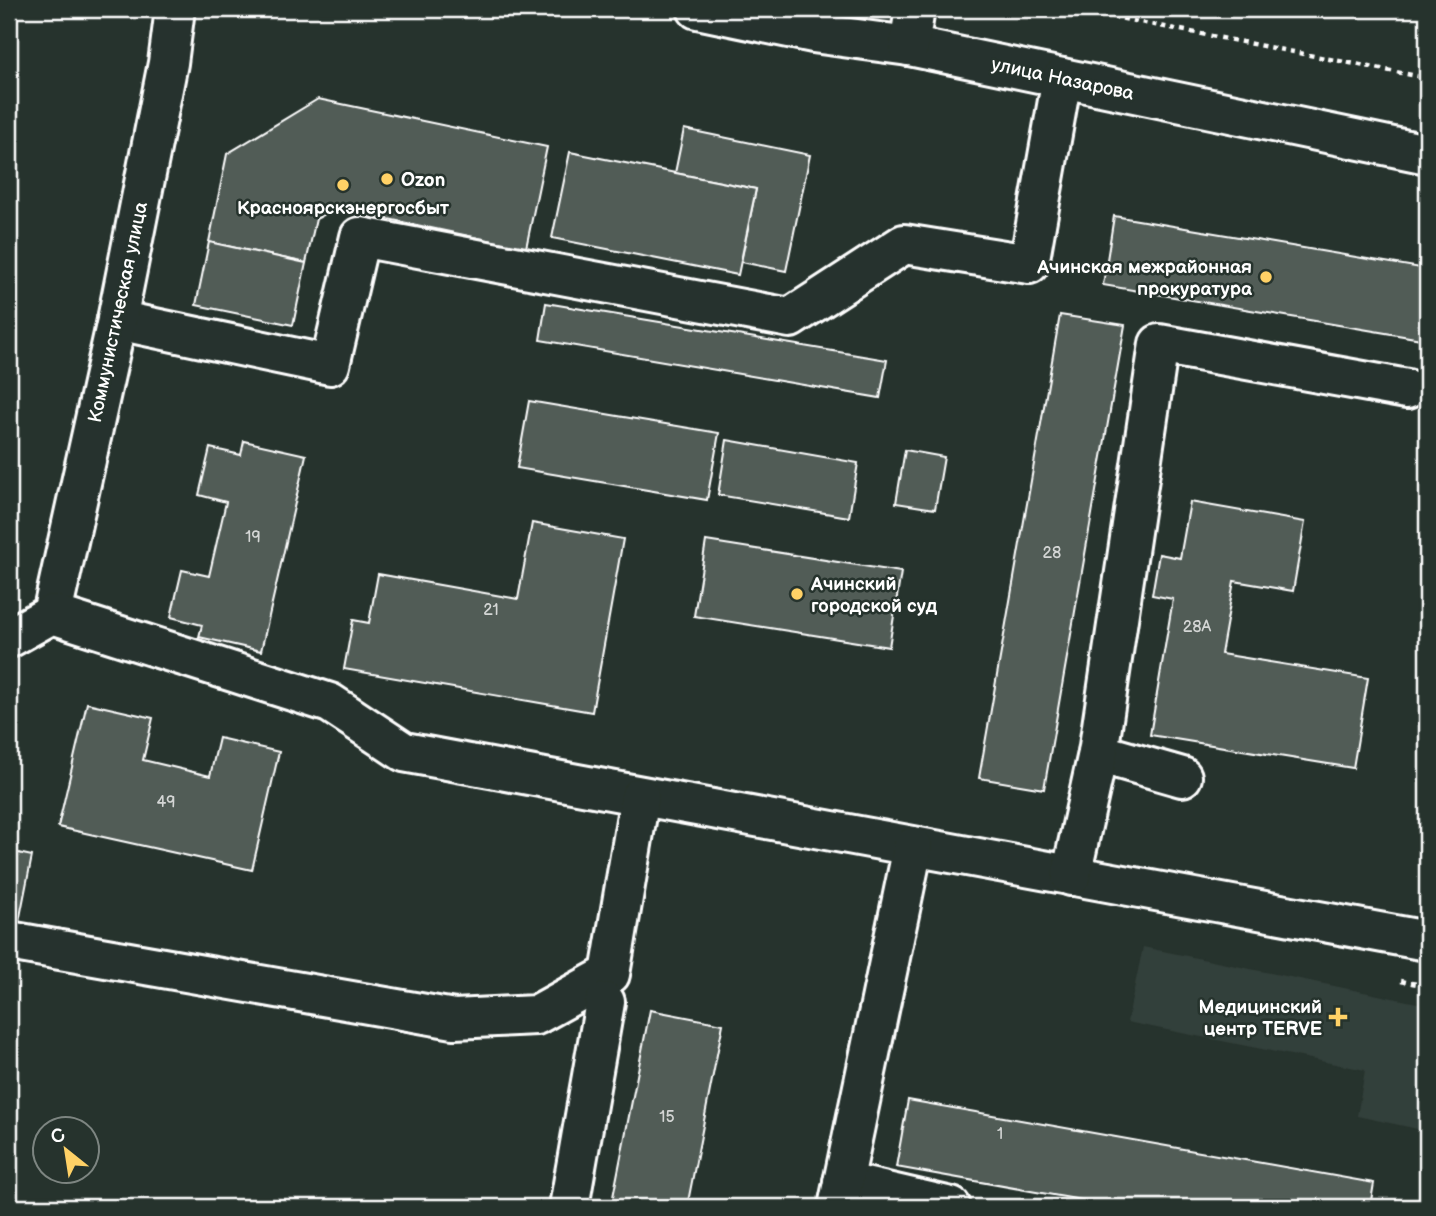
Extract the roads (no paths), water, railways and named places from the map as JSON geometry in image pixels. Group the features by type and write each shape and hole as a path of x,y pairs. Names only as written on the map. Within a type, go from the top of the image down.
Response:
{"street":[{"name":"Коммунистическая улица","path":"52,614 117,320 168,63 175,9"},
{"name":"улица Назарова","path":"697,9 813,33 909,47 1427,154"},
{"path":"909,47 915,9"},
{"path":"117,320 330,365 360,237 790,318 904,244 1028,264 1062,78"},
{"path":"1071,876 1098,752 1159,344 1407,389"},
{"path":"9,638 52,614 330,703 404,752 1427,941"},
{"path":"1098,752 1182,777"},
{"path":"9,941 454,1019 536,1015 610,974 640,797"},
{"path":"913,847 840,1195 951,1207"},
{"path":"569,1207 605,1002"}],"place":[{"name":"Ozon","path":"387,179"},
{"name":"Красноярскэнергосбыт","path":"343,185"},
{"name":"Ачинская межрайонная прокуратура","path":"1266,277"},
{"name":"Ачинский городской суд","path":"797,594"},
{"name":"Медицинский центр TERVE","path":"1338,1017"}]}
